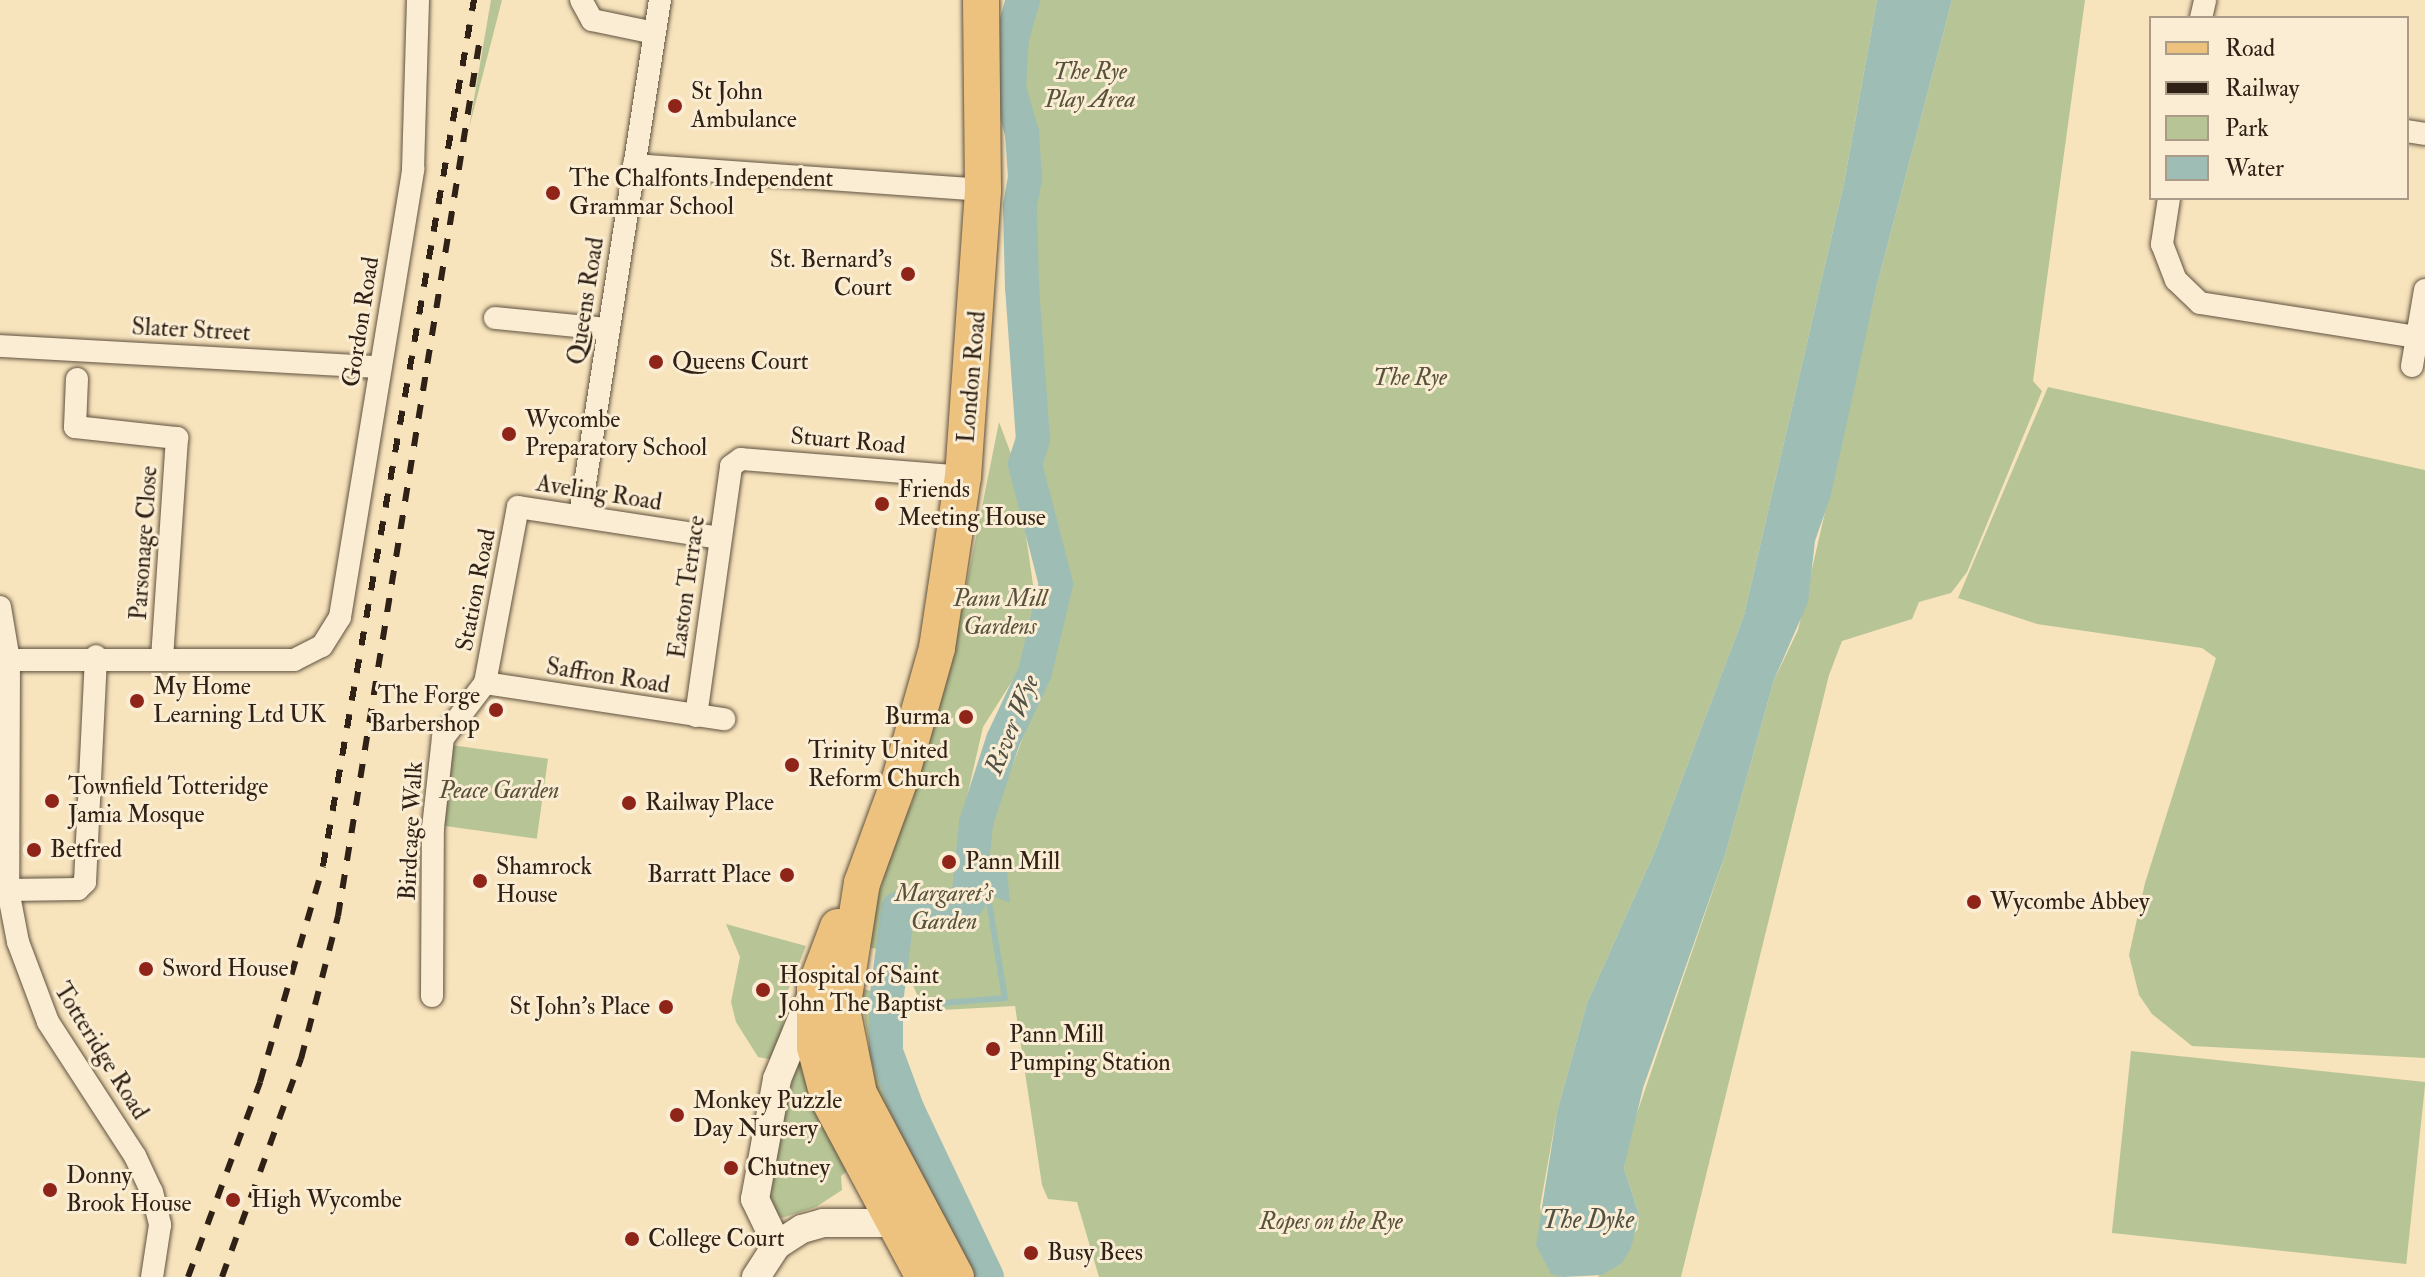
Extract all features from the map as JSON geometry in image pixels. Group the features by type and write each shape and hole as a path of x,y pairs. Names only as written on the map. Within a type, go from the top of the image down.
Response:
{"main road":[{"name":"London Road","path":"908,1218 859,1094 830,982 900,779 937,648 963,477 983,190 981,0"},
{"path":"908,1218 924,1277"},
{"path":"908,1218 956,1277"}],"street":[{"name":"Gordon Road","path":"162,658 294,660 322,646 340,617 413,169 418,0"},
{"path":"581,0 592,20 655,33"},
{"name":"Queens Road","path":"580,516 660,0"},
{"path":"634,165 983,190"},
{"path":"2169,200 2162,244 2176,280 2200,303 2417,337"},
{"path":"2412,366 2425,290"},
{"path":"495,318 608,329"},
{"name":"Slater Street","path":"0,346 380,367"},
{"name":"Parsonage Close","path":"77,379 75,427 177,438 162,658"},
{"name":"Stuart Road","path":"731,466 741,459 963,477"},
{"name":"Easton Terrace","path":"696,716 731,466"},
{"name":"Aveling Road","path":"518,507 720,538"},
{"name":"Station Road","path":"485,683 518,507"},
{"name":"Totteridge Road","path":"0,607 9,660 5,880 27,972 48,1022 135,1156 152,1192 160,1225 152,1277"},
{"path":"5,880 78,889 85,882 96,656"},
{"path":"9,660 96,656 162,658"},
{"name":"Saffron Road","path":"485,683 724,719"},
{"name":"Birdcage Walk","path":"432,996 433,828 443,738 485,683"},
{"path":"777,1245 755,1199 777,1079 830,982"},
{"path":"756,1277 777,1245 823,1223 908,1218"}],"green space":[{"path":"491,0 502,0 469,128"},
{"name":"The Rye","path":"1025,0 1877,0 1844,183 1744,615 1655,851 1587,1003 1557,1112 1540,1207 1551,1273 1562,1277 1099,1277 1077,1202 1048,1199 1042,1185 1015,1006 924,1011 912,983 896,974 896,953 863,946 900,824 912,803 953,652 999,422 1016,467 1038,619 1028,656 983,727 961,823 991,823 1050,665 1058,629 1051,540 1040,501 1026,306 1018,102"},
{"path":"1952,0 2085,0 2033,381 2042,391 1967,572 1951,593 1919,602 1912,619 1842,641 1829,675 1681,1277 1598,1277 1638,1229 1639,1215 1624,1168 1633,1125 1725,855 1774,680 1798,630 1877,285"},
{"path":"2048,387 2425,470 2425,1058 2192,1046 2152,1014 2139,995 2129,955 2145,883 2216,658 2202,648 2037,624 1958,598"},
{"name":"Peace Garden","path":"451,745 548,759 537,839 440,825"},
{"path":"726,924 806,946 787,993 781,1040 773,1060 758,1057 736,1022 731,1002 740,957"},
{"path":"860,988 871,991 874,1041 891,1108 989,1277 972,1277 877,1094"},
{"path":"802,1042 850,1168 841,1176 842,1190 816,1207 782,1218 774,1214 764,1195"},
{"path":"2131,1051 2425,1082 2406,1264 2112,1233"}],"water":[{"name":"The Dyke","path":"1877,0 1952,0 1877,285 1831,495 1815,541 1808,602 1774,680 1725,855 1643,1088 1624,1168 1639,1215 1631,1248 1622,1263 1602,1275 1562,1277 1551,1274 1536,1245 1557,1112 1587,1003 1655,851 1744,615 1844,183"},
{"path":"974,850 1006,859 1010,903 980,891 967,896 960,891 960,879"}],"waterway":[{"name":"River Wye","path":"987,1277 908,1111 886,1052 886,1002 898,909 957,908 968,902 976,823 1003,740 1035,672 1056,584 1025,464 1033,440 1022,288 1020,206 1025,177 1022,133 1009,88 1012,38 1023,0"},
{"path":"931,1004 1005,998 987,890"}],"railway":[{"path":"188,1277 260,1082 323,866 474,0"},
{"path":"222,1277 301,1059 338,916 481,32"}],"place":[{"name":"St John Ambulance","path":"675,106"},
{"name":"The Chalfonts Independent Grammar School","path":"553,193"},
{"name":"St. Bernard's Court","path":"908,274"},
{"name":"Queens Court","path":"656,362"},
{"name":"Wycombe Preparatory School","path":"509,434"},
{"name":"Friends Meeting House","path":"882,504"},
{"name":"My Home Learning Ltd UK","path":"137,701"},
{"name":"The Forge Barbershop","path":"496,710"},
{"name":"Burma","path":"966,717"},
{"name":"Trinity United Reform Church","path":"792,765"},
{"name":"Townfield Totteridge Jamia Mosque","path":"52,801"},
{"name":"Railway Place","path":"629,803"},
{"name":"Betfred","path":"34,850"},
{"name":"Pann Mill","path":"949,862"},
{"name":"Barratt Place","path":"787,875"},
{"name":"Shamrock House","path":"480,881"},
{"name":"Wycombe Abbey","path":"1974,902"},
{"name":"Sword House","path":"146,969"},
{"name":"Hospital of Saint John The Baptist","path":"763,990"},
{"name":"St John's Place","path":"666,1007"},
{"name":"Pann Mill Pumping Station","path":"993,1049"},
{"name":"Monkey Puzzle Day Nursery","path":"677,1115"},
{"name":"Chutney","path":"731,1168"},
{"name":"Donny Brook House","path":"50,1190"},
{"name":"High Wycombe","path":"233,1200"},
{"name":"College Court","path":"632,1239"},
{"name":"Busy Bees","path":"1031,1253"}],"park label":[{"name":"The Rye Play Area","path":"1090,86"},
{"name":"Pann Mill Gardens","path":"1000,613"},
{"name":"Margaret's Garden","path":"944,908"},
{"name":"Ropes on the Rye","path":"1331,1222"}]}
